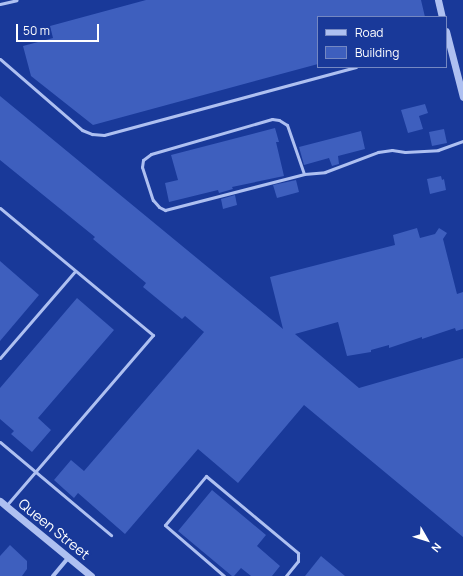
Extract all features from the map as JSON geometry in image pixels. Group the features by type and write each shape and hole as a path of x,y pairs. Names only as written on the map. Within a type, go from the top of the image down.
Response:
{"street":[{"path":"438,0 442,16"},
{"path":"447,42 463,97"},
{"name":"Queen Street","path":"0,501 91,576"},
{"path":"53,576 69,558"}],"lane":[{"path":"0,4 17,0"},
{"path":"0,59 82,130 92,134 104,135 352,68"},
{"path":"304,174 287,125 279,120 272,119 150,154 143,160 142,167 153,200 159,207 165,210 304,174 325,172 378,152 392,150 405,152 438,150 463,141"},
{"path":"0,208 153,335 6,506"},
{"path":"0,358 75,271"},
{"path":"0,442 112,534"},
{"path":"224,576 164,525 206,476 298,553 298,561 286,576"}],"building":[{"path":"146,0 421,0 425,16 317,16 317,64 93,125 31,76 23,46 53,38 50,26"},
{"path":"0,96 283,329 270,277 395,245 393,235 417,228 420,238 435,234 439,228 447,233 443,239 457,294 463,292 463,329 456,331 455,328 389,348 389,345 371,350 371,352 347,356 338,322 295,334 359,388 463,358 463,537 304,405 238,483 198,449 125,534 78,493 74,498 54,480 71,460 84,471 204,332 185,316 182,319 143,287 146,283 93,239 95,237 0,160"},
{"path":"425,104 428,113 419,116 423,129 408,133 401,110"},
{"path":"275,128 279,142 276,142 284,176 232,187 233,189 219,193 218,190 169,202 165,183 178,180 171,155"},
{"path":"444,129 447,143 432,146 429,132"},
{"path":"361,131 365,149 338,156 339,164 332,166 329,158 304,165 299,147"},
{"path":"441,176 442,180 444,179 446,190 430,194 427,179"},
{"path":"296,180 299,192 277,198 273,185"},
{"path":"235,195 237,205 223,209 221,199"},
{"path":"0,261 39,295 0,341"},
{"path":"77,298 114,330 38,418 51,430 32,452 11,434 14,431 0,419 0,388"},
{"path":"212,490 266,535 257,546 280,566 272,576 251,576 241,568 234,576 232,576 178,531"},
{"path":"10,545 27,561 27,569 22,576 0,576 0,556"},
{"path":"321,556 345,576 305,576"}]}
